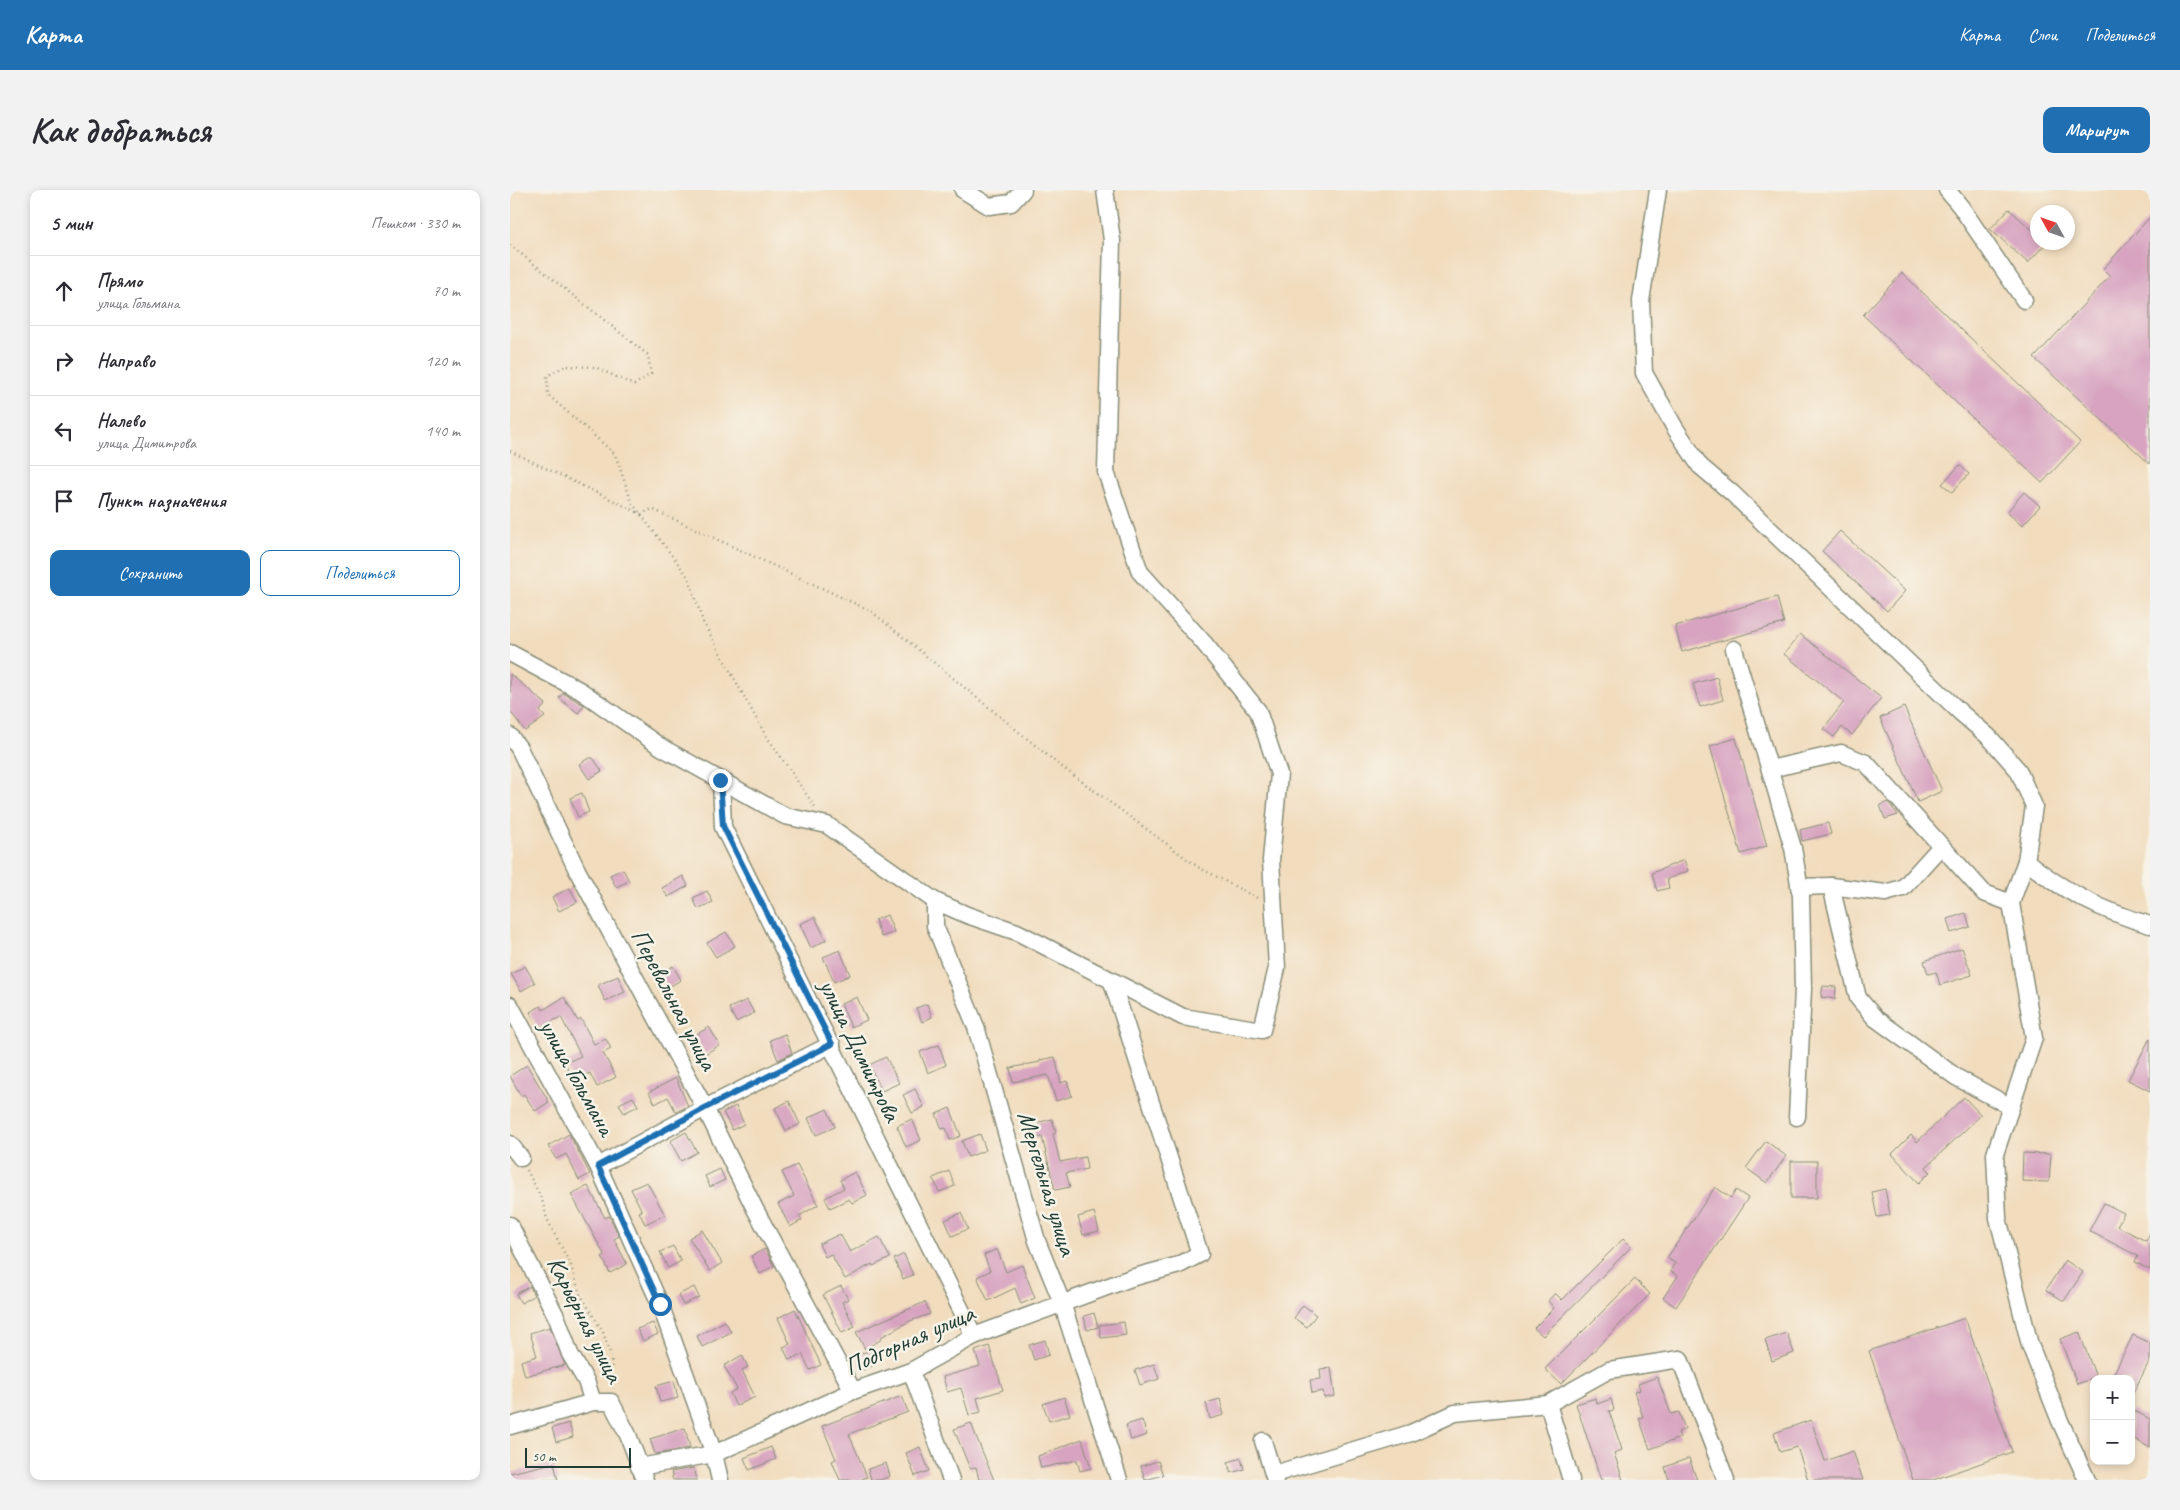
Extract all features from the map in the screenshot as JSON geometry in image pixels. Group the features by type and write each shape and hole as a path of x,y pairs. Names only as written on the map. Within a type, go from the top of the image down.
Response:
{"street":[{"path":"963,190 989,206 1011,204 1023,190"},
{"path":"510,653 581,691 662,747 785,816 827,825 935,901 967,915 1017,932 1183,1017 1262,1030 1277,968 1271,860 1279,774 1258,711 1204,643 1140,572 1106,472 1112,240 1105,190"},
{"path":"1658,190 1641,301 1644,373 1675,428 1700,466 1732,493 1953,705 1989,737 2018,770 2034,806 2026,862 2011,903 2034,1038 1995,1154 1998,1218 2030,1345 2060,1421 2087,1480"},
{"path":"1947,190 1961,206 2024,300"},
{"path":"1734,649 1793,848 1799,887 1803,989 1797,1116"},
{"name":"Перевальная улица","path":"510,736 519,748 578,870 705,1108 755,1209 853,1391"},
{"path":"1770,770 1840,753 1866,763 1984,893 2011,903"},
{"name":"улица Димитрова","path":"720,780 723,826 832,1044 857,1100 974,1336"},
{"path":"1799,887 1831,886 1885,894 1903,888 1941,846"},
{"path":"2026,862 2053,883 2114,914 2150,925"},
{"path":"1831,886 1858,998 1875,1018 1956,1077 2011,1107"},
{"name":"Мергельная улица","path":"935,901 935,926 976,1026 1037,1241 1062,1303 1119,1480"},
{"name":"Подгорная улица","path":"642,1473 714,1454 853,1391 911,1371 974,1336 1131,1278 1179,1265 1200,1254 1112,982"},
{"name":"улица Гольмана","path":"510,1006 598,1166 660,1304 714,1454 720,1480"},
{"path":"598,1166 705,1108 832,1044"},
{"path":"510,1144 521,1158"},
{"name":"Карьерная улица","path":"510,1225 557,1318 570,1354 586,1381 593,1402 611,1402 628,1435 642,1473"},
{"path":"1263,1441 1274,1477 1411,1433 1455,1413 1548,1404 1609,1370 1680,1359 1726,1480"},
{"path":"911,1371 950,1480"},
{"path":"510,1426 593,1402"},
{"path":"1548,1404 1572,1480"}],"path":[{"path":"510,245 648,355 650,374 634,385 595,367 566,366 547,376 548,395 615,454 632,503 689,578 703,622 760,725 827,825"},
{"path":"510,451 641,514"},
{"path":"641,514 652,509 871,611 1058,764 1198,867 1273,907"},
{"path":"521,1158 534,1180 547,1219 571,1266 580,1294 603,1332 611,1355 613,1379 611,1402"}],"building":[{"path":"2009,209 2030,228 2030,250 2040,250 2028,263 1990,229"},
{"path":"2150,217 2150,464 2034,358 2110,276 2103,269"},
{"path":"1902,273 2080,442 2042,483 1863,315"},
{"path":"1960,465 1969,474 1952,492 1942,484"},
{"path":"2024,492 2040,506 2022,526 2007,512"},
{"path":"1840,531 1905,591 1887,611 1822,551"},
{"path":"1777,597 1784,623 1682,652 1675,626"},
{"path":"1800,634 1881,698 1852,735 1842,727 1834,737 1823,729 1844,702 1784,654"},
{"path":"510,674 546,704 540,711 545,717 525,731 510,711"},
{"path":"1717,677 1723,700 1700,707 1693,684"},
{"path":"563,693 584,705 578,713 559,698"},
{"path":"1904,707 1942,791 1918,802 1880,718"},
{"path":"1736,738 1767,846 1741,854 1710,746"},
{"path":"589,758 593,758 602,771 589,779 579,764"},
{"path":"582,793 589,812 578,817 570,798"},
{"path":"1888,802 1898,815 1885,819 1880,805"},
{"path":"1828,823 1831,834 1802,841 1800,830"},
{"path":"1684,860 1688,871 1667,879 1669,888 1657,891 1652,873"},
{"path":"623,869 629,881 616,887 610,875"},
{"path":"683,876 688,886 668,897 662,888"},
{"path":"570,888 577,902 559,911 552,897"},
{"path":"707,891 713,902 698,909 693,898"},
{"path":"1966,913 1970,927 1951,933 1947,919"},
{"path":"887,915 894,932 881,937 875,920"},
{"path":"815,917 826,940 811,948 800,924"},
{"path":"726,932 735,946 716,957 707,943"},
{"path":"1962,948 1972,975 1940,985 1936,972 1928,974 1924,961"},
{"path":"840,950 850,975 834,982 823,957"},
{"path":"525,966 535,983 521,991 511,974"},
{"path":"673,966 681,980 667,988 659,974"},
{"path":"618,976 625,992 605,1001 598,985"},
{"path":"1823,986 1836,987 1835,999 1821,997"},
{"path":"564,997 578,1021 581,1019 594,1044 606,1039 611,1049 603,1053 616,1077 597,1087 590,1073 573,1080 565,1063 581,1056 561,1017 538,1028 530,1012 541,1006 543,1010"},
{"path":"857,997 867,1020 851,1027 841,1004"},
{"path":"747,1000 754,1013 736,1022 729,1008"},
{"path":"927,1004 932,1017 922,1022 916,1008"},
{"path":"709,1027 720,1045 705,1054 694,1036"},
{"path":"785,1034 792,1053 778,1060 770,1040"},
{"path":"2150,1038 2150,1091 2128,1080"},
{"path":"939,1045 946,1065 928,1073 920,1052"},
{"path":"886,1057 899,1083 882,1091 869,1065"},
{"path":"1055,1057 1061,1083 1067,1081 1072,1096 1056,1101 1048,1075 1013,1082 1010,1068"},
{"path":"527,1065 549,1102 535,1111 524,1094 521,1096 510,1076"},
{"path":"676,1078 688,1106 676,1112 668,1097 655,1104 649,1092"},
{"path":"915,1089 924,1107 912,1113 903,1095"},
{"path":"633,1097 638,1106 624,1113 619,1104"},
{"path":"1964,1097 1981,1115 1926,1167 1930,1172 1919,1183 1892,1154 1911,1135 1917,1142"},
{"path":"789,1101 800,1124 786,1131 775,1108"},
{"path":"736,1106 744,1124 732,1130 723,1112"},
{"path":"950,1108 961,1136 950,1140 946,1128 942,1129 936,1114"},
{"path":"827,1109 835,1127 816,1135 808,1118"},
{"path":"912,1119 921,1140 906,1147 897,1126"},
{"path":"1052,1119 1056,1133 1053,1134 1060,1162 1085,1157 1087,1169 1066,1173 1070,1187 1055,1190 1042,1137 1035,1138 1032,1124"},
{"path":"686,1132 697,1152 681,1161 670,1141"},
{"path":"569,1134 590,1174 579,1180 566,1154 556,1159 548,1146"},
{"path":"980,1134 986,1150 968,1157 962,1141"},
{"path":"1766,1141 1786,1156 1767,1183 1746,1168"},
{"path":"2023,1153 2051,1154 2049,1182 2022,1181"},
{"path":"1791,1161 1817,1161 1817,1198 1791,1198"},
{"path":"797,1165 818,1205 799,1216 802,1220 790,1227 778,1204 794,1196 782,1172"},
{"path":"720,1169 725,1180 710,1187 705,1176"},
{"path":"949,1171 955,1186 939,1192 933,1178"},
{"path":"855,1172 867,1195 852,1203 849,1199 830,1208 825,1198 844,1188 840,1180"},
{"path":"647,1182 665,1215 645,1224 639,1212 642,1211 631,1189"},
{"path":"588,1186 605,1218 609,1216 619,1236 614,1239 627,1264 610,1273 602,1257 605,1256 571,1194"},
{"path":"1715,1187 1731,1198 1736,1190 1748,1198 1676,1307 1663,1298 1678,1276 1670,1271 1675,1263 1667,1258"},
{"path":"1885,1189 1890,1215 1877,1217 1872,1192"},
{"path":"2104,1203 2124,1213 2117,1226 2146,1241 2150,1233 2150,1270 2135,1262 2138,1256 2089,1231"},
{"path":"1094,1212 1099,1231 1083,1235 1078,1217"},
{"path":"961,1213 968,1229 952,1236 945,1220"},
{"path":"702,1230 722,1263 710,1271 689,1238"},
{"path":"840,1234 850,1252 879,1237 890,1258 873,1266 872,1264 845,1279 831,1254 825,1257 819,1244"},
{"path":"1623,1239 1631,1247 1543,1336 1534,1328 1554,1308 1548,1301 1555,1293 1562,1300"},
{"path":"673,1246 681,1261 668,1268 660,1252"},
{"path":"765,1249 774,1266 760,1274 751,1256"},
{"path":"997,1249 1006,1272 1022,1265 1035,1298 1021,1304 1015,1288 988,1301 977,1277 990,1271 984,1255"},
{"path":"904,1254 913,1275 903,1279 894,1259"},
{"path":"2065,1260 2083,1272 2064,1301 2046,1290"},
{"path":"1635,1279 1650,1294 1561,1384 1545,1369"},
{"path":"530,1286 534,1296 521,1303 516,1294"},
{"path":"841,1286 848,1299 842,1302 855,1327 842,1333 823,1295"},
{"path":"694,1287 699,1297 683,1305 678,1295"},
{"path":"925,1302 930,1314 910,1321 881,1337 882,1339 865,1349 856,1332"},
{"path":"1303,1305 1316,1315 1307,1327 1294,1318"},
{"path":"795,1309 821,1365 810,1370 802,1354 789,1360 783,1347 790,1344 778,1318"},
{"path":"1094,1313 1098,1327 1087,1330 1084,1316"},
{"path":"1965,1318 2012,1452 1933,1480 1913,1480 1869,1351"},
{"path":"725,1321 731,1332 702,1347 697,1336"},
{"path":"1124,1322 1126,1335 1101,1338 1099,1325"},
{"path":"653,1323 658,1334 643,1341 637,1329"},
{"path":"550,1327 565,1365 525,1376 521,1361 537,1356 530,1333"},
{"path":"2079,1332 2095,1375 2090,1375 2090,1379 2077,1384 2060,1339"},
{"path":"1787,1333 1794,1353 1772,1361 1765,1340"},
{"path":"2133,1335 2150,1343 2150,1360 2135,1389 2135,1375 2113,1375"},
{"path":"1045,1340 1049,1355 1034,1360 1029,1345"},
{"path":"989,1346 1003,1390 977,1398 981,1412 969,1415 961,1388 947,1392 943,1377 980,1366 975,1351"},
{"path":"870,1350 876,1364 863,1370 856,1356"},
{"path":"742,1355 748,1367 742,1370 755,1397 736,1406 730,1393 737,1389 724,1366"},
{"path":"1154,1364 1159,1379 1140,1385 1135,1370"},
{"path":"1331,1368 1335,1396 1324,1398 1323,1391 1312,1393 1310,1380 1321,1379 1320,1369"},
{"path":"1657,1377 1671,1414 1679,1412 1685,1429 1678,1432 1680,1438 1650,1449 1639,1418 1643,1417 1634,1392 1640,1390 1638,1384"},
{"path":"674,1381 678,1398 660,1402 656,1386"},
{"path":"902,1396 908,1412 849,1434 867,1477 860,1480 840,1480 832,1461 836,1459 822,1426"},
{"path":"1064,1397 1070,1415 1049,1421 1043,1404"},
{"path":"1596,1398 1597,1404 1611,1399 1614,1410 1609,1411 1622,1450 1614,1453 1623,1480 1601,1480 1576,1404"},
{"path":"1220,1399 1224,1415 1210,1419 1206,1403"},
{"path":"2135,1411 2150,1419 2150,1448 2135,1439"},
{"path":"1142,1420 1147,1435 1131,1440 1126,1425"},
{"path":"1811,1420 1825,1461 1853,1451 1863,1480 1808,1480 1797,1447 1780,1452 1774,1433"},
{"path":"569,1423 573,1437 556,1442 552,1428"},
{"path":"971,1423 994,1480 979,1480 976,1467 970,1469 954,1429"},
{"path":"685,1428 690,1448 655,1454 650,1439"},
{"path":"1082,1439 1091,1468 1080,1471 1077,1460 1041,1468 1038,1456"},
{"path":"771,1447 776,1459 749,1470 744,1458"},
{"path":"920,1447 929,1471 915,1476 906,1453"},
{"path":"1241,1458 1244,1469 1231,1473 1228,1462"},
{"path":"1689,1458 1697,1480 1669,1480 1665,1467"},
{"path":"1158,1461 1163,1475 1145,1480 1141,1466"},
{"path":"554,1463 558,1480 510,1480 510,1473"},
{"path":"886,1463 890,1476 880,1480 871,1480 868,1469"},
{"path":"694,1468 697,1480 673,1480 671,1472"}],"route":[{"path":"660,1304 598,1166 705,1108 832,1044 723,826 720,780"}]}
